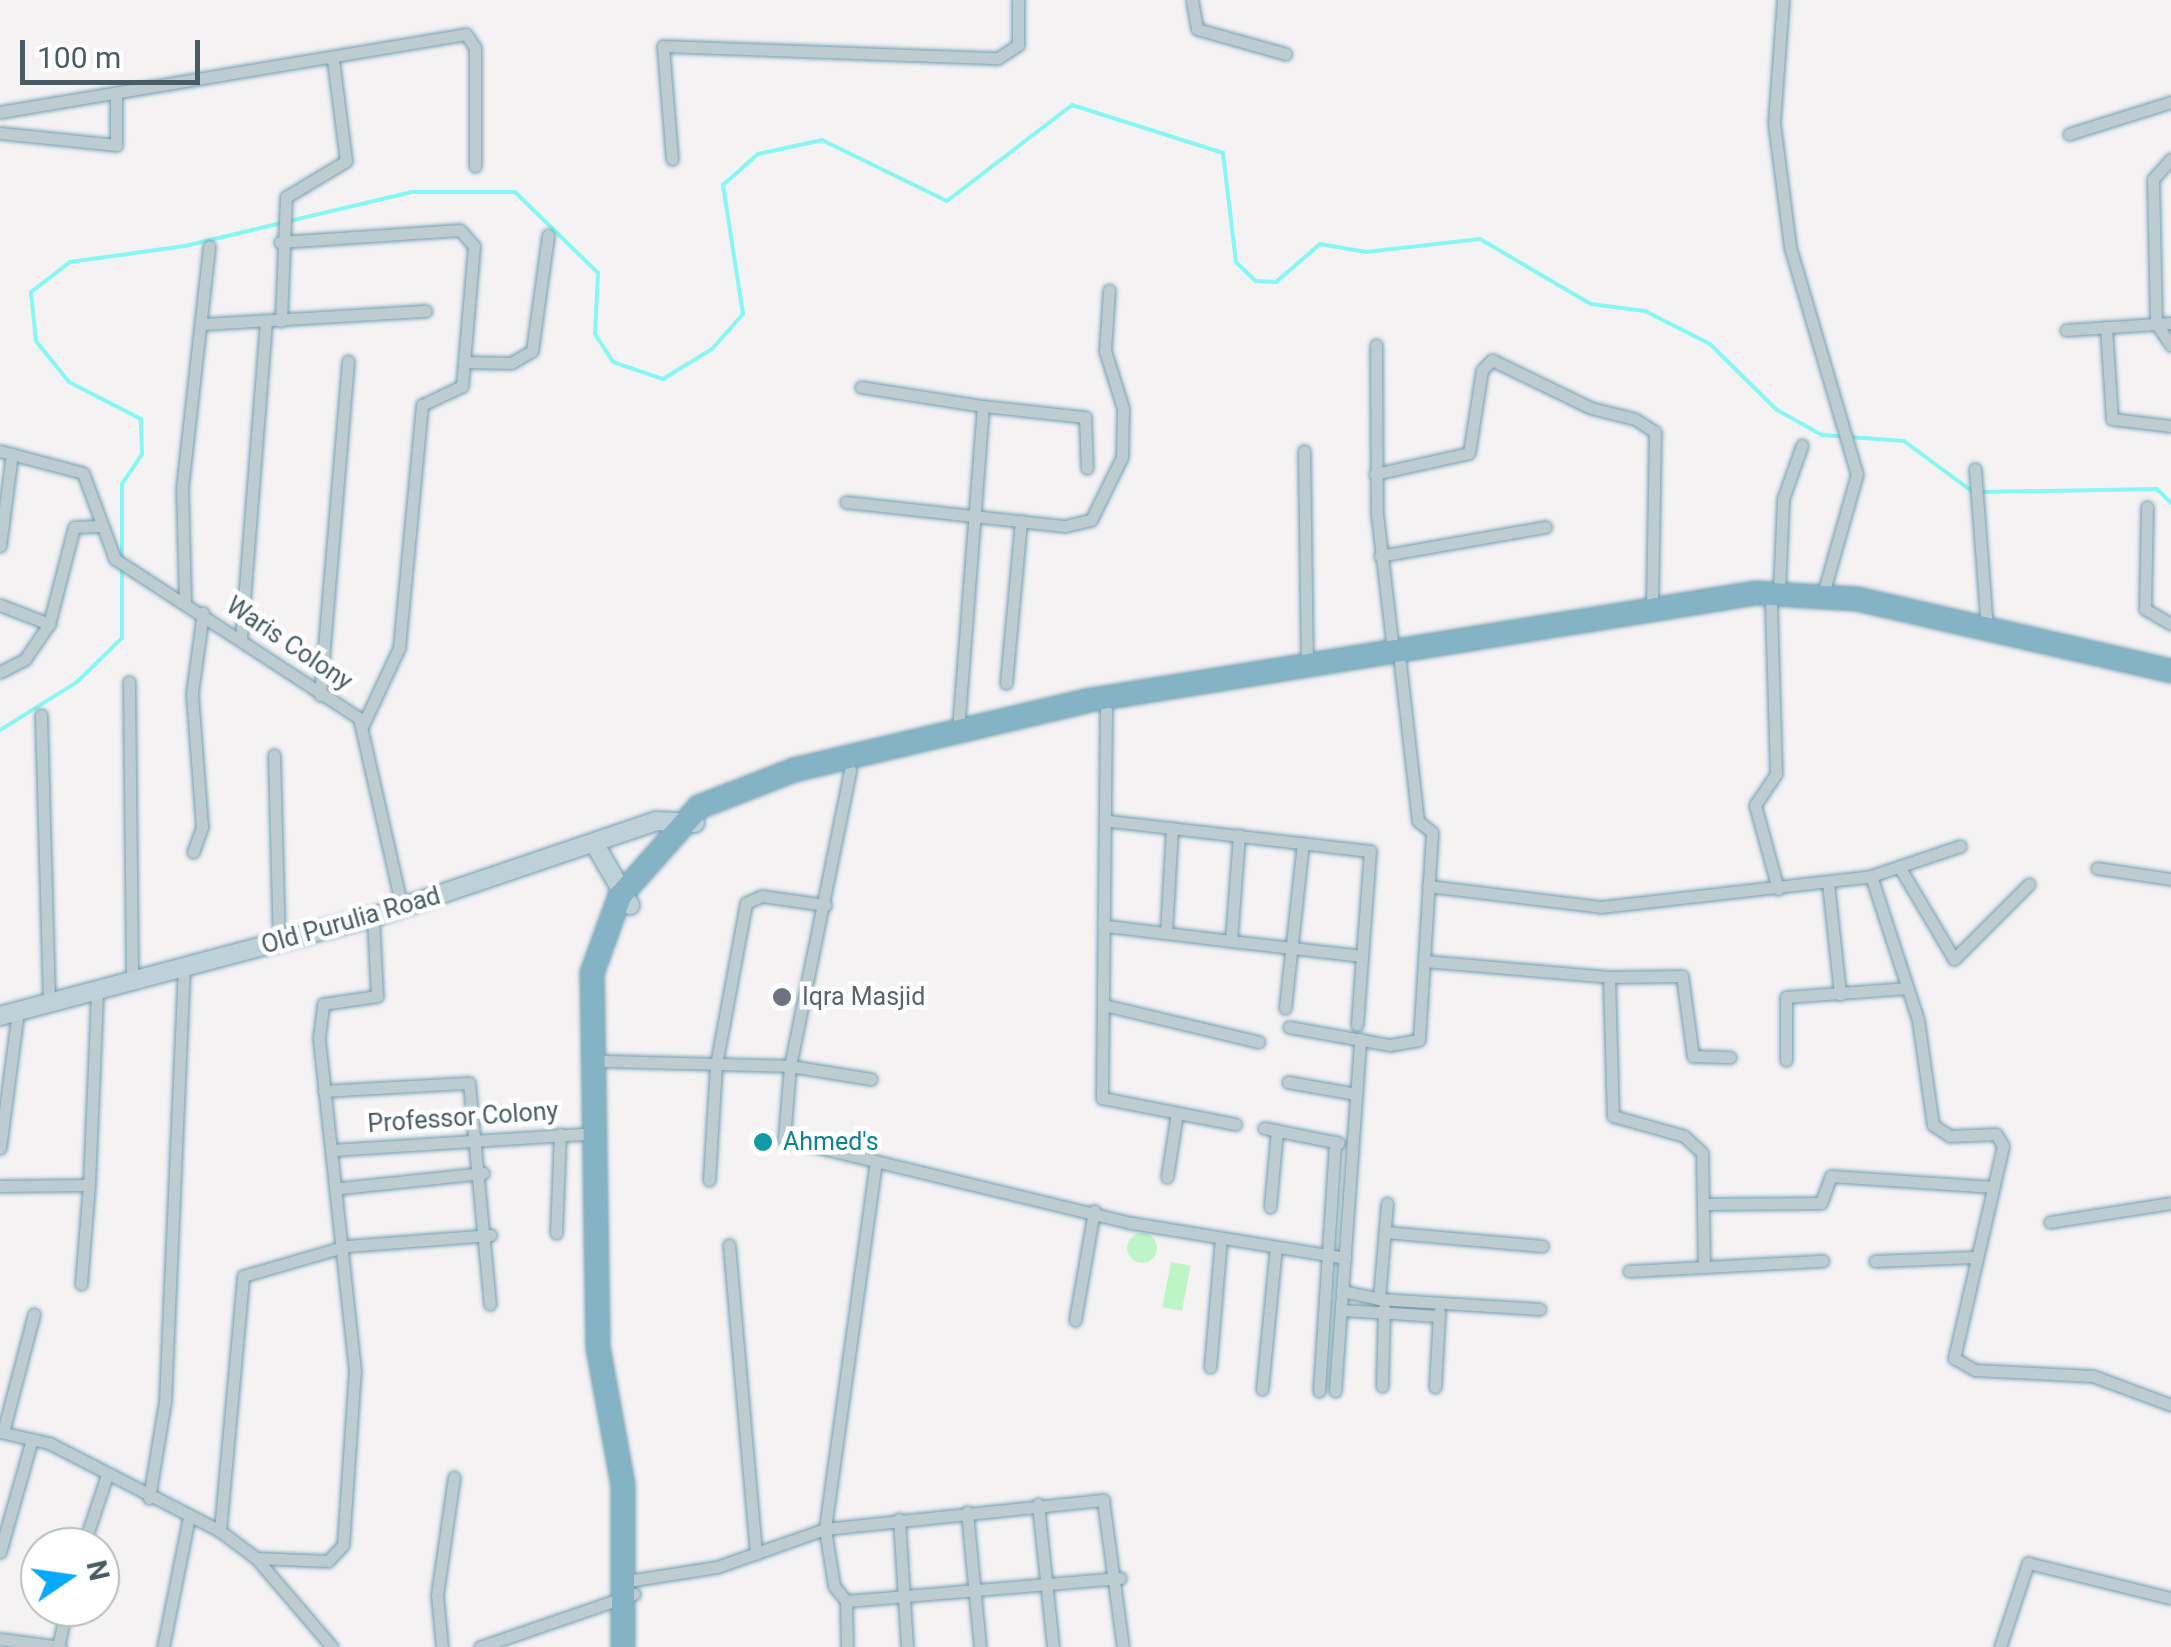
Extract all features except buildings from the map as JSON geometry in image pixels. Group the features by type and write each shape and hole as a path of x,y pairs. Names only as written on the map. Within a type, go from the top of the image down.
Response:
{"highway":[{"path":"690,823 760,792 1106,710 1652,603 1823,594 2171,671"},
{"path":"633,1647 623,1485 598,1347 592,974 625,900 690,823 760,781 958,732 1307,666 1397,656 1775,598 1853,610 2171,683"},
{"path":"623,1647 631,1590 632,1482 608,1355 603,964 625,900"}],"main road":[{"name":"Old Purulia Road","path":"5,1013 374,918 656,820 690,823"},
{"path":"594,844 625,900"}],"street":[{"path":"672,159 663,46 998,58 1018,44 1018,0"},
{"path":"1192,0 1197,29 1286,54"},
{"path":"1783,0 1774,123 1790,246 1857,474 1823,594"},
{"path":"0,112 116,99 469,36 475,166"},
{"path":"281,321 282,207 295,186 346,161 333,59"},
{"path":"0,133 116,145 116,99"},
{"path":"2069,134 2171,102"},
{"path":"2171,159 2153,180 2156,323 2171,345"},
{"path":"280,242 467,232 474,246 459,392 422,405 400,648 364,726"},
{"path":"464,362 511,363 532,351 548,235"},
{"path":"185,601 182,488 205,324 209,247"},
{"path":"846,502 1084,524 1114,486 1125,422 1105,351 1109,290"},
{"path":"205,324 426,311"},
{"path":"241,638 266,322"},
{"path":"2066,330 2171,322"},
{"path":"2106,327 2112,419 2171,426"},
{"path":"1289,1027 1390,1045 1419,1040 1432,832 1418,821 1380,556 1376,346"},
{"path":"1376,474 1469,454 1482,370 1492,360 1635,419 1655,432 1652,603"},
{"path":"320,694 348,361"},
{"path":"861,387 1086,417 1087,468"},
{"path":"958,732 983,406"},
{"path":"1778,889 1755,806 1775,781 1775,598 1783,499 1802,444"},
{"path":"1304,450 1307,666"},
{"path":"0,546 6,452 83,472 100,526 74,528 48,624 25,659 0,672"},
{"path":"1975,468 1982,496 1987,630"},
{"path":"2147,507 2146,608 2171,624"},
{"path":"1006,683 1021,521"},
{"name":"Waris Colony","path":"100,526 114,559 241,638 364,726 402,908"},
{"path":"1380,556 1545,527"},
{"path":"0,604 48,624"},
{"path":"192,852 202,827 192,692 203,613"},
{"path":"129,682 132,981"},
{"path":"1106,710 1110,821 1102,1098 1236,1124"},
{"path":"40,715 49,1004"},
{"path":"274,755 279,943"},
{"path":"850,770 790,1066 784,1139 1094,1211 1345,1258"},
{"path":"1110,821 1370,851 1357,1025"},
{"path":"1166,933 1172,828"},
{"path":"1231,941 1239,835"},
{"path":"1284,1008 1303,843"},
{"path":"1428,886 1601,907 1871,876 1960,846"},
{"path":"1900,868 1949,958 2029,884"},
{"path":"2097,868 2171,878"},
{"path":"1871,876 1908,988 1932,1125 1950,1136 2000,1138 1994,1187 1952,1341 1958,1363 2093,1376 2171,1404"},
{"path":"1828,883 1840,994"},
{"path":"709,1180 716,1065 746,903 762,896 825,905"},
{"path":"256,1558 328,1561 343,1545 355,1371 341,1188 324,1092 321,1007 376,996 374,918"},
{"path":"1106,926 1362,956"},
{"path":"1424,961 1609,977 1682,976 1693,1056 1730,1057"},
{"path":"149,1498 165,1400 184,969"},
{"path":"1609,977 1613,1116 1696,1144 1708,1204 1704,1267"},
{"path":"1786,1060 1784,1000 1908,988"},
{"path":"82,1284 97,992"},
{"path":"1104,1006 1259,1042"},
{"path":"0,1148 5,1013"},
{"path":"1336,1391 1360,1040"},
{"path":"603,1061 790,1066 871,1080"},
{"path":"324,1092 464,1079 480,1134 490,1235 490,1304"},
{"path":"1288,1082 1356,1094"},
{"path":"1166,1177 1177,1113"},
{"path":"1270,1207 1271,1129 1353,1146"},
{"name":"Professor Colony","path":"334,1150 480,1134 596,1134"},
{"path":"556,1233 560,1134"},
{"path":"1319,1391 1335,1142"},
{"path":"847,1647 846,1601 834,1586 825,1529 876,1160"},
{"path":"341,1188 483,1173"},
{"path":"1708,1204 1822,1203 1831,1176 1994,1187"},
{"path":"0,1186 89,1185"},
{"path":"1382,1386 1387,1313 1379,1300 1388,1202"},
{"path":"2050,1222 2171,1202"},
{"path":"1075,1320 1094,1211"},
{"path":"1385,1232 1542,1246"},
{"path":"220,1531 243,1276 347,1246 490,1235"},
{"path":"1210,1367 1222,1238"},
{"path":"729,1245 756,1554"},
{"path":"1262,1389 1276,1247"},
{"path":"1875,1261 1975,1257"},
{"path":"1629,1271 1824,1261"},
{"path":"1342,1292 1440,1310"},
{"path":"1342,1310 1387,1313 1540,1309"},
{"path":"1435,1386 1440,1310"},
{"path":"34,1314 1,1432 32,1438 220,1531 256,1558 332,1647"},
{"path":"0,1552 32,1438"},
{"path":"90,1527 107,1475"},
{"path":"442,1647 437,1595 454,1477"},
{"path":"480,1647 631,1590 756,1554 825,1529 1038,1504 1107,1504 1120,1578 1123,1647"},
{"path":"1038,1504 1053,1647"},
{"path":"966,1512 978,1591 980,1647"},
{"path":"163,1647 189,1517"},
{"path":"899,1519 907,1647"},
{"path":"2000,1647 2028,1563 2171,1598"},
{"path":"846,1601 1120,1578"},
{"path":"0,1639 58,1647"}],"green space":[{"path":"1142,1233 1153,1237 1157,1248 1153,1259 1142,1263 1131,1259 1127,1248 1131,1237"},
{"path":"1171,1262 1191,1266 1182,1311 1162,1307"}],"waterway":[{"path":"122,558 122,484 142,454 141,419 69,382 36,341 31,292 70,262 185,246 411,192 515,192 598,273 595,334 613,362 663,379 712,349 743,314 723,185 758,154 822,140 947,201 1072,105 1223,153 1236,262 1256,281 1276,282 1320,244 1366,252 1480,239 1591,304 1645,311 1710,344 1777,410 1822,435 1904,441 1973,492"},
{"path":"1982,492 2157,489 2171,503"},
{"path":"0,730 77,682 122,638 122,567"}],"place":[{"name":"Iqra Masjid","path":"782,997"},
{"name":"Ahmed's","path":"763,1142"}]}
